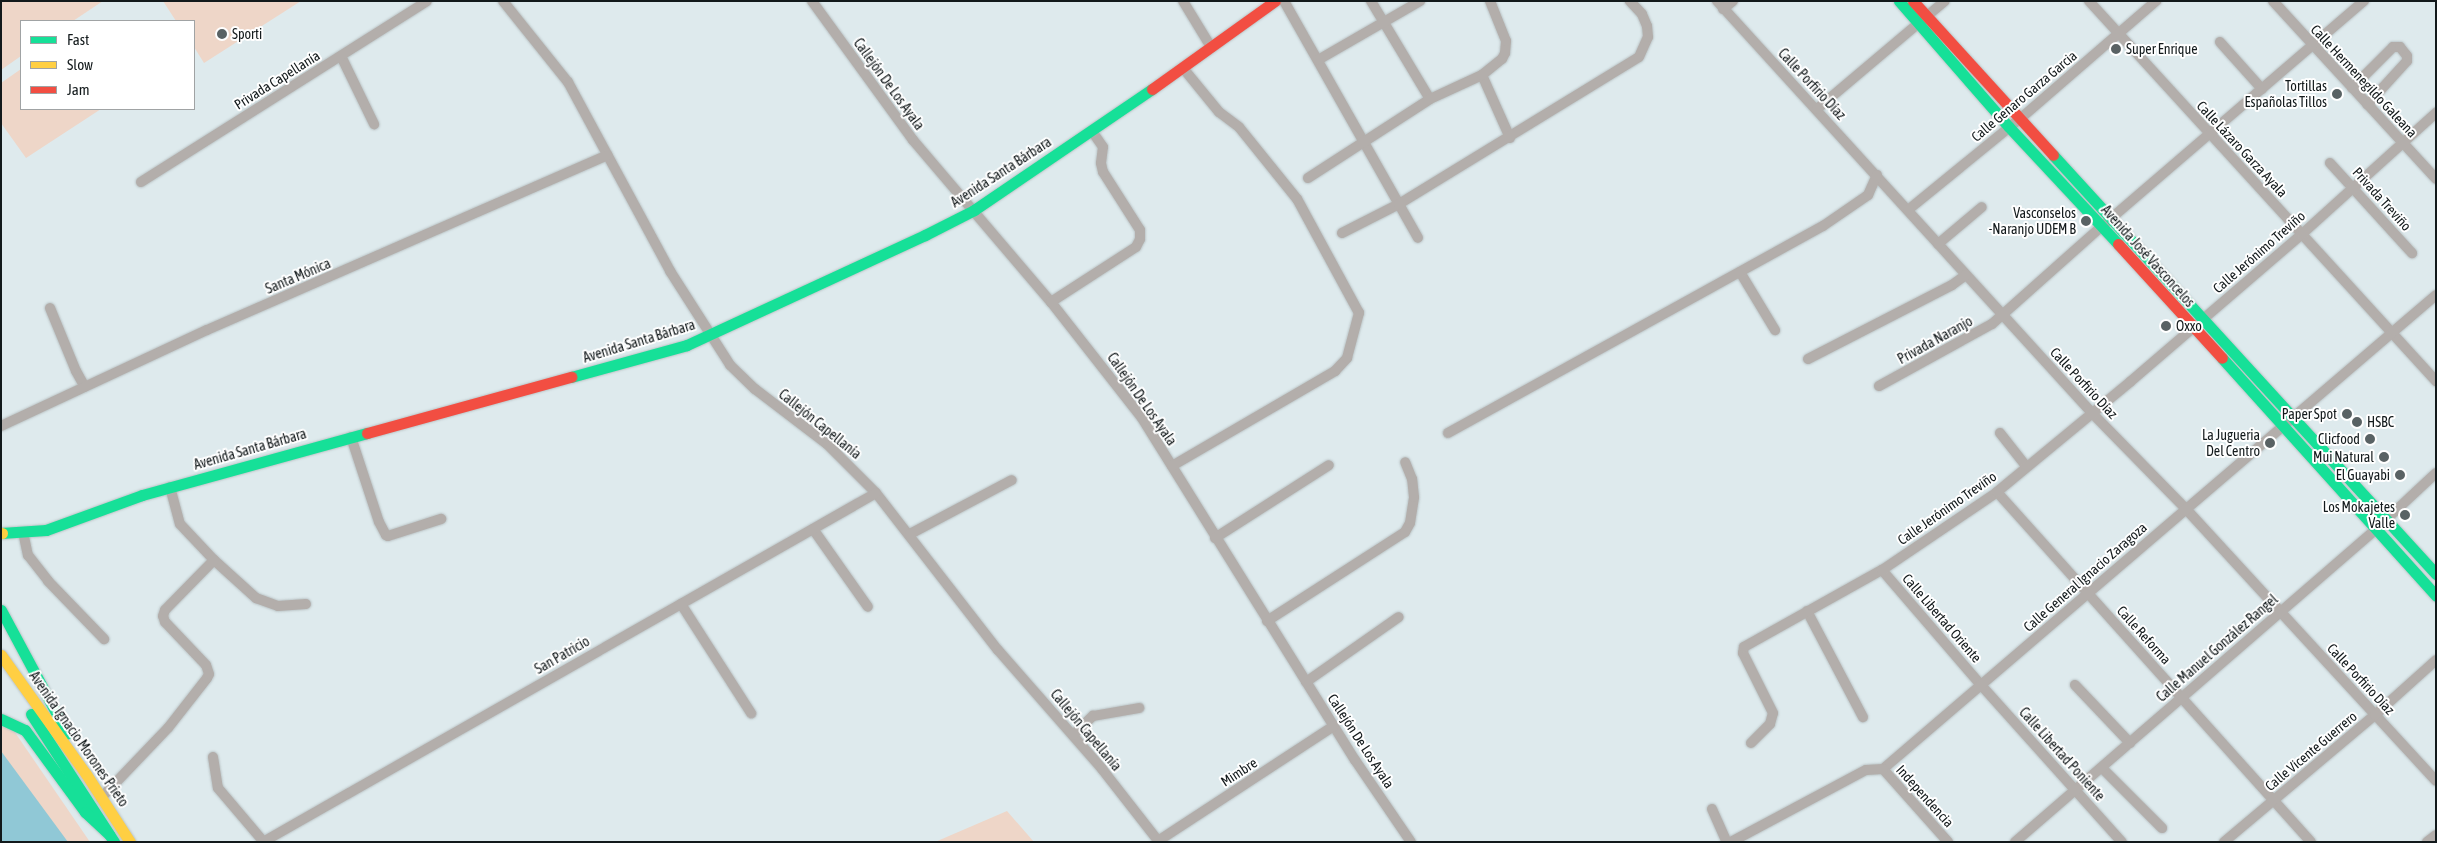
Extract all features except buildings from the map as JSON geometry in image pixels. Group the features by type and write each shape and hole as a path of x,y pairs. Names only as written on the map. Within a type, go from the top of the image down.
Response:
{"main road":[{"name":"Avenida Santa Bárbara","path":"2,533 46,530 142,495 687,345 926,235 974,210 1183,68 1275,1"},
{"name":"Avenida José Vasconcelos","path":"1899,1 1923,20 2021,118 2436,574"},
{"name":"Avenida José Vasconcelos","path":"1913,1 1923,20 2009,127 2436,596"},
{"path":"1,610 57,713 86,774"},
{"name":"Avenida Ignacio Morones Prieto","path":"1,655 86,774 130,842"},
{"name":"Avenida Ignacio Morones Prieto","path":"1,672 112,838"},
{"path":"1,719 25,730 44,753 85,812 112,838"}],"street":[{"name":"Privada Capellanía","path":"141,182 428,1"},
{"name":"Callejón Capellanía","path":"504,1 568,82 655,245 709,335 740,377 827,444 876,492 998,650 1073,735 1158,842"},
{"name":"Callejón De Los Ayala","path":"812,1 907,133 1051,302 1122,390 1172,466 1215,538 1334,726 1411,842"},
{"path":"1182,1 1211,46"},
{"path":"1284,1 1418,238"},
{"path":"1371,1 1430,99"},
{"path":"1318,60 1420,1"},
{"path":"1308,178 1430,99 1482,75 1502,59 1506,48 1502,26 1490,1"},
{"path":"1342,233 1399,204 1510,138 1639,57 1648,37 1647,26 1642,14 1630,1"},
{"path":"1720,5 1732,1"},
{"path":"1817,109 1945,1"},
{"name":"Calle Lázaro Garza Ayala","path":"2089,1 2120,32 2209,134 2436,381"},
{"name":"Calle Genaro Garza Garcia","path":"1908,210 2021,118 2156,1"},
{"name":"Calle Hermenegildo Galeana","path":"2273,1 2436,180"},
{"name":"Privada Naranjo","path":"1880,386 1992,324 2101,227 2364,1"},
{"name":"Calle Porfirio Díaz","path":"1720,5 1817,109 2092,413 2186,509 2436,781"},
{"path":"2220,42 2262,89"},
{"path":"2352,88 2393,47 2400,47 2407,56 2407,61 2367,105"},
{"path":"341,56 374,124"},
{"path":"1172,466 1335,370 1347,358 1359,313 1297,199 1238,127 1219,112 1183,68"},
{"path":"1482,75 1510,138"},
{"name":"Calle Jerónimo Treviño","path":"1751,743 1770,724 1774,713 1742,649 1882,570 1997,492 2302,234 2436,113"},
{"path":"1051,302 1136,247 1140,239 1140,230 1103,172 1101,163 1103,147 1092,131"},
{"name":"Santa Mónica","path":"1,426 207,330 607,155"},
{"name":"Privada Treviño","path":"2330,163 2354,187 2412,253"},
{"path":"1448,433 1844,213 1868,195 1876,175"},
{"path":"1938,244 1982,207"},
{"path":"1740,272 1775,330"},
{"path":"1808,359 1966,275"},
{"name":"Calle General Ignacio Zaragoza","path":"1731,842 1866,770 1883,769 2087,592 2436,295"},
{"path":"50,308 76,371 85,387"},
{"path":"2000,433 2026,466"},
{"path":"351,437 384,533 388,536 441,519"},
{"path":"1267,621 1405,532 1410,523 1414,497 1412,479 1405,462"},
{"path":"1215,538 1329,465"},
{"name":"Calle Manuel González Rangel","path":"2015,842 2375,530 2436,473"},
{"path":"910,534 1012,480"},
{"path":"170,487 180,524 214,560 256,598 278,606 306,604"},
{"name":"San Patricio","path":"263,842 876,492"},
{"name":"Calle Reforma","path":"1997,492 2310,842"},
{"path":"813,529 868,606"},
{"path":"23,532 28,554 48,580 104,639"},
{"path":"101,798 168,728 209,674 206,665 165,622 163,616 165,610 214,560"},
{"name":"Calle Libertad Oriente","path":"1882,570 1981,685"},
{"path":"681,604 751,713"},
{"path":"1807,611 1863,717"},
{"path":"1306,682 1399,616"},
{"name":"Calle Vicente Guerrero","path":"2224,842 2376,715 2436,660"},
{"name":"Calle Libertad Poniente","path":"1981,685 2122,842"},
{"path":"2075,685 2130,743"},
{"path":"1073,735 1093,716 1139,708"},
{"name":"Mimbre","path":"1158,842 1334,726"},
{"path":"213,757 218,788 263,842"},
{"path":"2102,768 2162,828"},
{"name":"Independencia","path":"1883,769 1948,842"},
{"path":"1712,809 1727,842"},
{"path":"2427,842 2436,834"}],"shaded area":[{"path":"1,1 103,1 74,20 20,20 20,57 1,70"},
{"name":"Sporti","path":"163,1 301,1 204,63 195,49 195,20 175,20"},
{"path":"20,70 20,110 99,110 26,158 1,123 1,83"},
{"path":"1,712 90,842 1,842"},
{"path":"1007,811 1034,842 935,842"}],"water":[{"path":"1,751 68,842 1,842"}],"traffic: fast":[{"path":"1899,1 2009,127 2118,244"},
{"path":"571,377 687,345 925,235 974,210 1152,89"},
{"path":"2053,155 2436,574"},
{"path":"2222,358 2436,596"},
{"path":"1,533 46,530 142,495 367,433"},
{"path":"1,610 67,733"},
{"path":"31,714 114,842"},
{"path":"1,719 25,730 85,812 109,834"}],"traffic: slow":[{"path":"1,655 86,774 130,842"}],"traffic: jam":[{"path":"1152,89 1275,1"},
{"path":"1913,1 2053,155"},
{"path":"2118,244 2222,358"},
{"path":"367,433 571,377"}],"place":[{"name":"Sporti","path":"222,34"},
{"name":"Super Enrique","path":"2116,49"},
{"name":"Tortillas Españolas Tillos","path":"2337,94"},
{"name":"Vasconselos -Naranjo UDEM B","path":"2086,221"},
{"name":"Oxxo","path":"2166,326"},
{"name":"Paper Spot","path":"2347,414"},
{"name":"HSBC","path":"2357,422"},
{"name":"Clicfood","path":"2370,439"},
{"name":"La Jugueria Del Centro","path":"2270,443"},
{"name":"Mui Natural","path":"2384,457"},
{"name":"El Guayabi","path":"2400,475"},
{"name":"Los Mokajetes Valle","path":"2405,515"}]}
